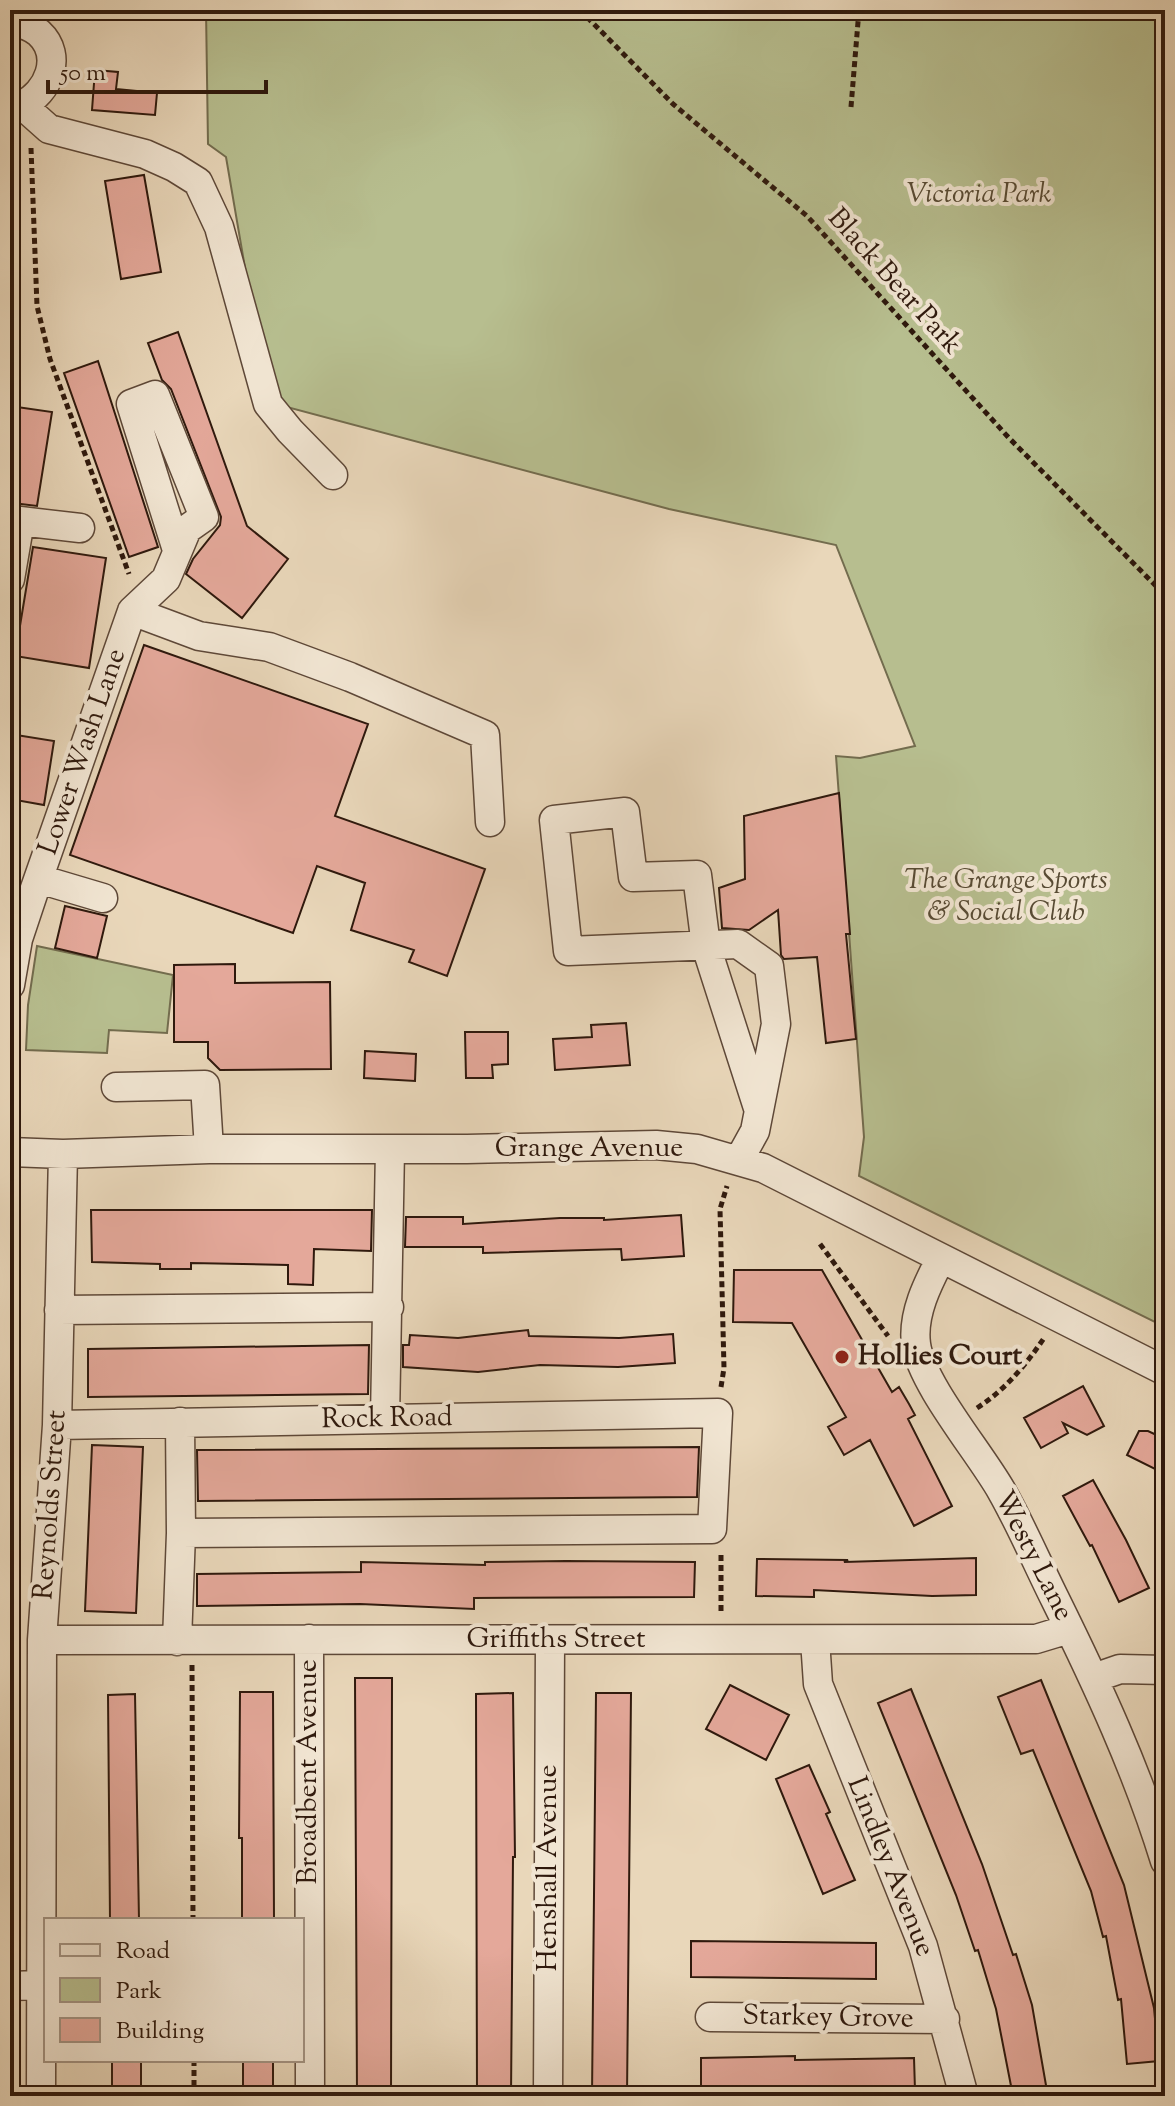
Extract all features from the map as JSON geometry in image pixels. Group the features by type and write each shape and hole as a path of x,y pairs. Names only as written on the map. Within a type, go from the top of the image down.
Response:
{"street":[{"path":"10,21 36,30 51,56 51,67 43,90 35,99 16,104"},
{"path":"16,104 49,129 133,151 174,167 198,182 219,227 268,404 333,475"},
{"path":"177,550 131,404 155,395 204,517 187,529 166,579 132,611 199,636 269,647 350,677 485,735 490,822"},
{"path":"10,579 20,521 80,528"},
{"name":"Lower Wash Lane","path":"10,985 18,939 132,611"},
{"path":"739,1160 755,1131 776,1024 769,966 738,944 706,946 568,951 554,820 625,812 633,877 697,875 706,946 758,1108"},
{"path":"39,879 103,898"},
{"path":"116,1087 205,1085 209,1149"},
{"name":"Grange Avenue","path":"10,1152 63,1154 209,1149 656,1145 697,1149 763,1168 1165,1371"},
{"path":"385,1419 390,1149"},
{"name":"Reynolds Street","path":"41,2096 42,1640 57,1425 63,1154"},
{"name":"Westy Lane","path":"941,1258 919,1310 916,1344 928,1376 1002,1491 1094,1678 1145,1798 1165,1861"},
{"path":"59,1310 389,1307"},
{"path":"181,1533 712,1529 718,1413"},
{"name":"Rock Road","path":"57,1425 718,1413"},
{"path":"180,1422 184,1641"},
{"name":"Griffiths Street","path":"42,1640 1036,1639 1069,1629"},
{"name":"Broadbent Avenue","path":"309,1639 310,2096"},
{"name":"Henshall Avenue","path":"548,2096 550,1640"},
{"name":"Lindley Avenue","path":"815,1640 818,1684 923,1946 964,2096"},
{"path":"1094,1678 1120,1669 1165,1670"},
{"path":"10,1986 40,1985"},
{"name":"Starkey Grove","path":"710,2017 945,2019"}],"path":[{"name":"Black Bear Park","path":"580,10 673,104 807,216 1009,438 1165,595"},
{"path":"851,107 859,10"},
{"path":"16,104 31,142 37,306 50,359 129,575 132,611"},
{"path":"718,1413 724,1368 720,1209 729,1179 739,1160"},
{"path":"820,1244 887,1335 897,1344"},
{"path":"957,1422 989,1400 1027,1364 1058,1317"},
{"path":"712,1529 721,1538 721,1640"},
{"path":"184,1641 193,1918"},
{"path":"194,2062 194,2096"}],"green space":[{"path":"206,10 1165,10 1165,1327 859,1176 864,1137 836,756 860,758 915,746 836,545 669,509 268,402 226,157 208,144"},
{"path":"37,946 173,975 167,1033 109,1030 107,1053 26,1050 28,1005"}],"building":[{"path":"95,70 118,72 116,89 157,93 155,115 92,110"},
{"path":"144,175 161,272 121,279 105,181"},
{"path":"178,332 247,526 288,559 242,618 186,574 193,559 220,525 221,517 171,389 162,380 148,343"},
{"path":"98,361 158,547 129,557 64,373"},
{"path":"10,406 52,412 37,506 21,504 10,508"},
{"path":"33,547 106,558 89,668 15,656"},
{"path":"144,645 368,724 335,816 485,869 447,976 409,962 414,950 351,930 365,883 317,866 293,933 70,855"},
{"path":"10,734 54,741 44,805 10,799"},
{"path":"839,793 850,934 846,934 856,1039 826,1043 817,957 784,959 781,955 778,910 749,930 722,928 719,888 745,879 744,816"},
{"path":"65,906 107,916 97,958 55,948"},
{"path":"235,964 235,983 330,982 331,1069 220,1070 208,1058 208,1042 174,1042 174,965"},
{"path":"626,1023 630,1065 555,1070 553,1039 592,1037 591,1025"},
{"path":"465,1032 508,1032 508,1064 492,1065 493,1078 466,1078"},
{"path":"365,1051 416,1054 415,1081 364,1078"},
{"path":"91,1210 372,1210 371,1251 314,1249 313,1285 288,1284 288,1265 191,1263 191,1269 160,1269 160,1264 92,1262"},
{"path":"681,1215 684,1256 622,1260 621,1249 483,1253 483,1247 405,1247 406,1217 463,1217 463,1224"},
{"name":"Hollies Court","path":"734,1270 822,1270 892,1392 899,1387 909,1404 915,1415 908,1419 952,1506 914,1526 870,1440 844,1455 828,1427 846,1417 792,1323 733,1322"},
{"path":"528,1330 529,1336 619,1338 673,1334 675,1363 618,1367 540,1365 478,1372 403,1367 403,1345 409,1345 410,1335 458,1338"},
{"path":"369,1345 368,1394 88,1397 88,1349"},
{"path":"1083,1386 1104,1426 1087,1435 1063,1423 1068,1433 1041,1448 1024,1418"},
{"path":"1139,1431 1148,1431 1165,1439 1165,1474 1127,1455"},
{"path":"92,1445 143,1447 136,1613 85,1611"},
{"path":"699,1447 697,1497 198,1501 197,1450"},
{"path":"1093,1480 1149,1588 1119,1602 1092,1545 1063,1496"},
{"path":"976,1558 976,1595 814,1590 814,1597 756,1596 757,1559 848,1560 844,1562"},
{"path":"361,1562 485,1565 485,1562 695,1562 694,1597 474,1598 474,1609 360,1604 197,1606 197,1574 361,1572"},
{"path":"355,1678 392,1678 391,2096 357,2096"},
{"path":"1041,1680 1124,1885 1154,2008 1159,2061 1127,2064 1121,1999 1118,2000 1106,1936 1103,1937 1091,1891 1033,1750 1021,1754 998,1697"},
{"path":"730,1685 789,1715 766,1760 706,1729"},
{"path":"911,1689 982,1864 1013,1955 1016,1954 1032,2005 1047,2091 1013,2096 996,2009 978,1950 975,1951 956,1895 878,1703"},
{"path":"240,1692 273,1692 274,1918 242,1918 242,1838 239,1838"},
{"path":"513,1693 515,1857 511,2096 477,2096 476,1694"},
{"path":"596,1693 631,1693 627,2096 592,2096"},
{"path":"135,1694 139,1918 110,1918 108,1695"},
{"path":"809,1765 830,1812 826,1814 855,1880 823,1894 776,1779"},
{"path":"691,1941 876,1943 876,1979 691,1977"},
{"path":"795,2056 795,2060 914,2058 915,2090 860,2091 860,2096 821,2096 821,2091 701,2092 701,2058"},
{"path":"112,2062 141,2062 141,2096 112,2096"},
{"path":"243,2062 273,2062 273,2096 243,2096"}],"place":[{"name":"Hollies Court","path":"842,1357"}],"park label":[{"name":"Victoria Park","path":"979,195"},
{"name":"The Grange Sports & Social Club","path":"1006,897"}]}
